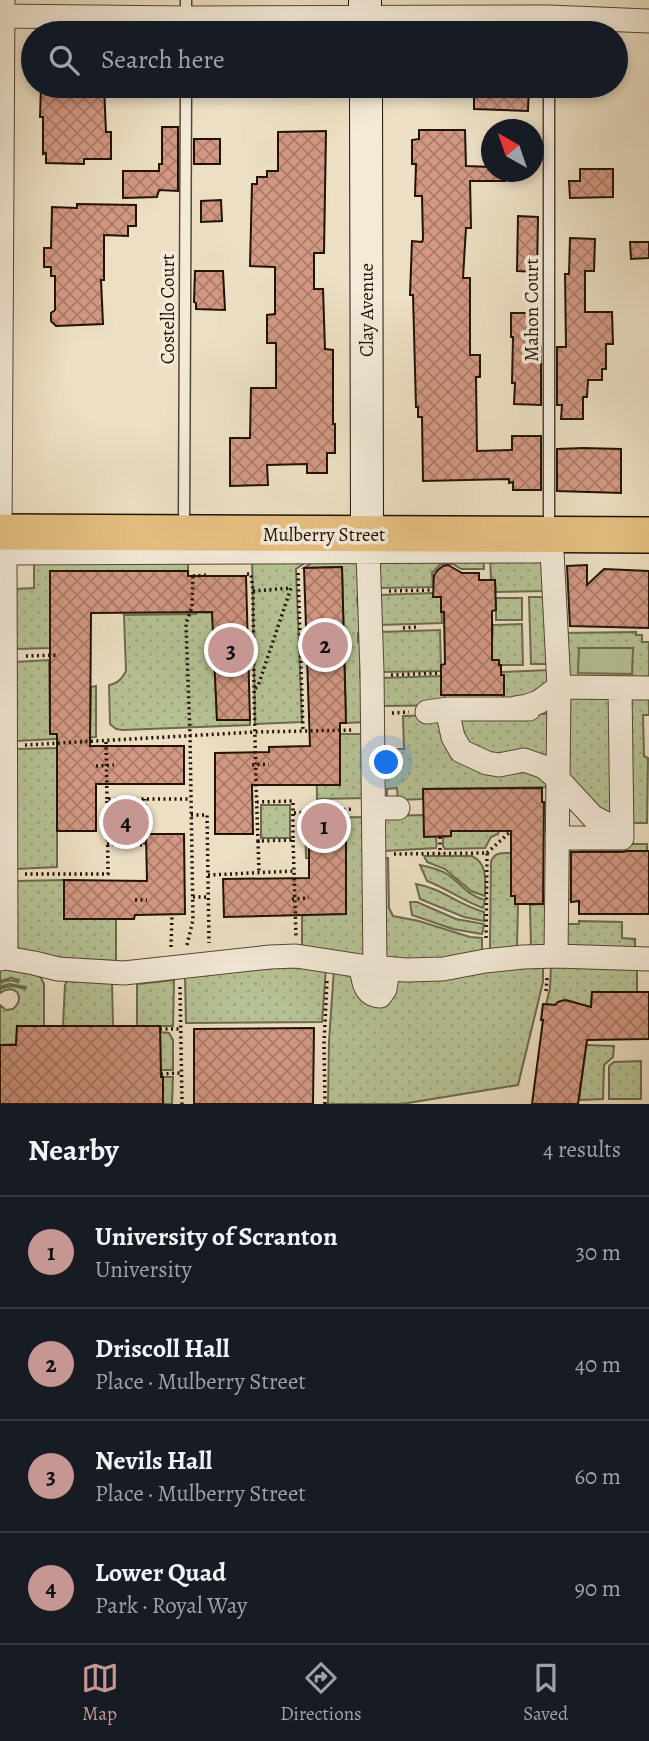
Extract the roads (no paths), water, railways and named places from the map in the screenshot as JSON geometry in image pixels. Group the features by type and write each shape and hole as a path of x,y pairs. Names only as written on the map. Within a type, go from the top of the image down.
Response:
{"main road":[{"name":"Clay Avenue","path":"366,98 367,543"},
{"name":"Mulberry Street","path":"1,542 551,543 649,535"}],"street":[{"path":"549,21 186,17 2,11 1,542 19,656 7,746 11,874 3,958 58,970 124,973 296,956 375,967 443,969 523,957 552,966 649,959"},
{"path":"628,22 649,22"},
{"path":"188,543 325,551 367,543 371,640 364,809 375,967"},
{"path":"552,966 559,687 551,543 649,551"},
{"path":"515,708 539,702 559,687 649,688"},
{"path":"620,688 622,838"},
{"path":"558,711 515,708 448,709 438,713 461,751 487,763 499,765 524,760 544,768 558,779 593,817 609,825 622,838"},
{"path":"364,809 398,808"},
{"path":"557,838 622,838"}],"lane":[{"name":"Costello Court","path":"186,98 188,543"},
{"name":"Mahon Court","path":"549,98 551,543"}],"place":[{"name":"Driscoll Hall","path":"325,645"},
{"name":"Nevils Hall","path":"231,650"},
{"name":"Lower Quad","path":"126,822"},
{"name":"University of Scranton","path":"324,826"}]}
